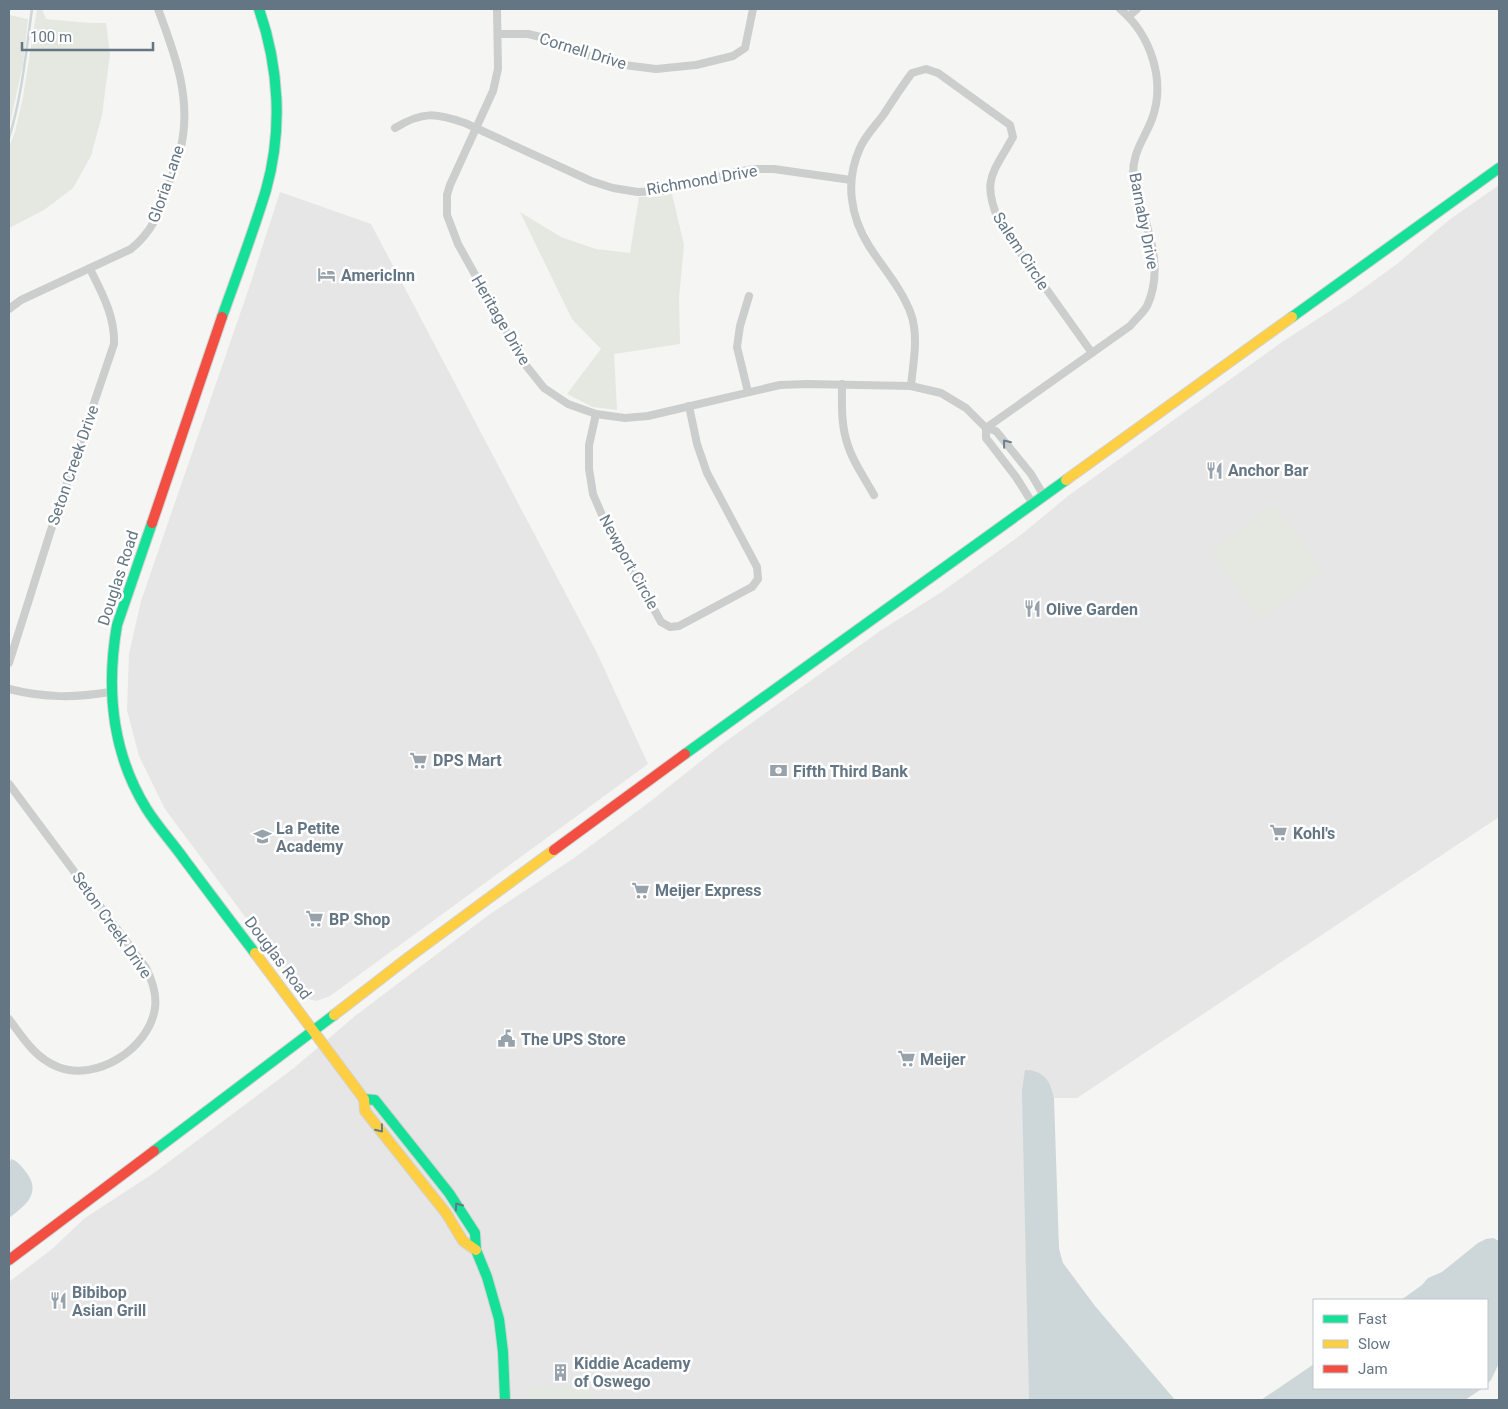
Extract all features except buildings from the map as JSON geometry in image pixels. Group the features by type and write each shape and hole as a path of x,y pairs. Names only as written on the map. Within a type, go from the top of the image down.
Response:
{"main road":[{"name":"Douglas Road","path":"259,9 269,39 276,78 277,129 272,162 266,188 121,610 113,644 110,692 115,731 129,775 146,808 364,1099 365,1111 436,1200 463,1241 476,1250"},
{"path":"9,1260 314,1031 409,957 660,772 1499,168"},
{"name":"Douglas Road","path":"364,1099 375,1100 449,1193 475,1233 476,1250 487,1278 499,1319 503,1352 505,1400"}],"street":[{"name":"Gloria Lane","path":"9,309 21,300 131,248 143,240 150,230 162,205 180,151 184,126 181,78 175,53 158,9"},
{"name":"Heritage Drive","path":"497,9 498,69 493,92 453,177 447,195 447,215 458,244 524,363 550,393 568,404 596,414 625,418 648,416 780,385 911,386 941,394 966,408 986,428 996,431 1031,474 1044,496"},
{"name":"Cornell Drive","path":"498,34 528,34 549,38 583,54 616,64 656,69 692,66 733,56 744,48 753,9"},
{"name":"Barnaby Drive","path":"986,428 1130,326 1146,307 1155,282 1154,256 1150,234 1133,179 1133,163 1138,146 1152,119 1156,95 1156,70 1147,41 1129,16 1120,9"},
{"path":"1129,16 1137,9"},
{"name":"Salem Circle","path":"911,386 915,338 911,315 903,296 868,246 857,226 852,205 851,180 860,147 912,73 926,69 940,74 1010,125 1013,138 993,170 990,186 992,206 1000,224 1092,352"},
{"name":"Richmond Drive","path":"395,128 412,118 429,115 446,116 591,181 638,192 664,191 732,172 754,169 774,169 851,180"},
{"name":"Seton Creek Drive","path":"9,663 53,524 114,344 114,328 109,309 90,269"},
{"path":"748,392 737,347 740,326 749,296"},
{"path":"842,384 842,418 845,438 874,495"},
{"name":"Newport Circle","path":"596,414 589,445 589,469 593,494 602,515 661,622 670,627 679,626 752,587 758,579 757,568 707,473 696,444 689,406"},
{"name":"Heritage Drive","path":"986,428 986,438 1016,477 1033,504"},
{"path":"9,689 34,695 65,697 110,692"},
{"name":"Seton Creek Drive","path":"9,784 146,968 151,978 156,1000 151,1020 137,1044 118,1059 97,1069 82,1071 58,1067 33,1051 9,1019"}],"shaded area":[{"path":"37,9 42,9 46,19 106,23 110,54 102,115 91,156 73,188 44,210 9,228 9,147 15,132 23,97"},
{"path":"9,15 28,19 23,64 9,128"},
{"path":"1499,185 1499,817 1077,1098 1054,1098 1052,1088 1041,1074 1025,1076 1029,1400 9,1400 9,1282 52,1249 85,1218 154,1173 294,1068 355,1016 490,914 574,858 647,804 725,742 880,631 943,591 1022,534 1068,496 1282,342 1350,298 1397,264 1449,220"},
{"path":"280,192 371,224 597,653 648,764 330,996 316,1001 309,999 299,992 165,809 139,756 127,710 129,654 141,601 250,285"},
{"path":"672,194 684,245 679,298 680,344 614,354 617,410 593,407 567,394 601,349 572,319 520,212 561,237 596,249 630,253 639,197 657,197"},
{"path":"1270,507 1275,507 1278,510 1320,569 1320,573 1259,619 1210,550"},
{"path":"1025,1070 1041,1074 1051,1086 1054,1098 1059,1249 1063,1263 1095,1306 1175,1400 1029,1400 1022,1091"},
{"path":"11,1159 18,1162 31,1179 32,1192 26,1203 9,1218 9,1165"},
{"path":"1493,1238 1499,1241 1499,1363 1488,1383 1488,1299 1402,1299 1422,1285 1428,1278 1442,1272 1478,1243"},
{"path":"1313,1365 1313,1389 1482,1389 1465,1400 1261,1400"},
{"path":"529,1388 590,1388 590,1400 530,1400"}],"waterway":[{"path":"9,138 26,58 32,9"}],"traffic: fast":[{"path":"222,317 266,190 275,145 277,122 274,76 271,53 259,9"},
{"path":"1292,317 1499,168"},
{"path":"685,754 1066,480"},
{"path":"152,523 117,625 112,673 112,696 119,742 134,786 150,815 255,953"},
{"path":"154,1151 334,1015"},
{"path":"364,1099 375,1100 449,1193 475,1233 476,1250 487,1277 499,1319 503,1352 505,1400"}],"traffic: slow":[{"path":"1066,480 1292,317"},
{"path":"334,1015 554,850"},
{"path":"255,953 364,1099 365,1111 446,1213 463,1241 476,1250"}],"traffic: jam":[{"path":"152,523 222,317"},
{"path":"554,850 685,754"},
{"path":"9,1260 154,1151"}],"place":[{"name":"AmericInn","path":"327,275"},
{"name":"Anchor Bar","path":"1214,470"},
{"name":"Olive Garden","path":"1032,609"},
{"name":"DPS Mart","path":"419,760"},
{"name":"Fifth Third Bank","path":"779,771"},
{"name":"Kohl's","path":"1279,833"},
{"name":"La Petite Academy","path":"262,837"},
{"name":"Meijer Express","path":"641,890"},
{"name":"BP Shop","path":"315,919"},
{"name":"The UPS Store","path":"507,1039"},
{"name":"Meijer","path":"906,1059"},
{"name":"Bibibop Asian Grill","path":"58,1301"},
{"name":"Kiddie Academy of Oswego","path":"560,1372"}]}
